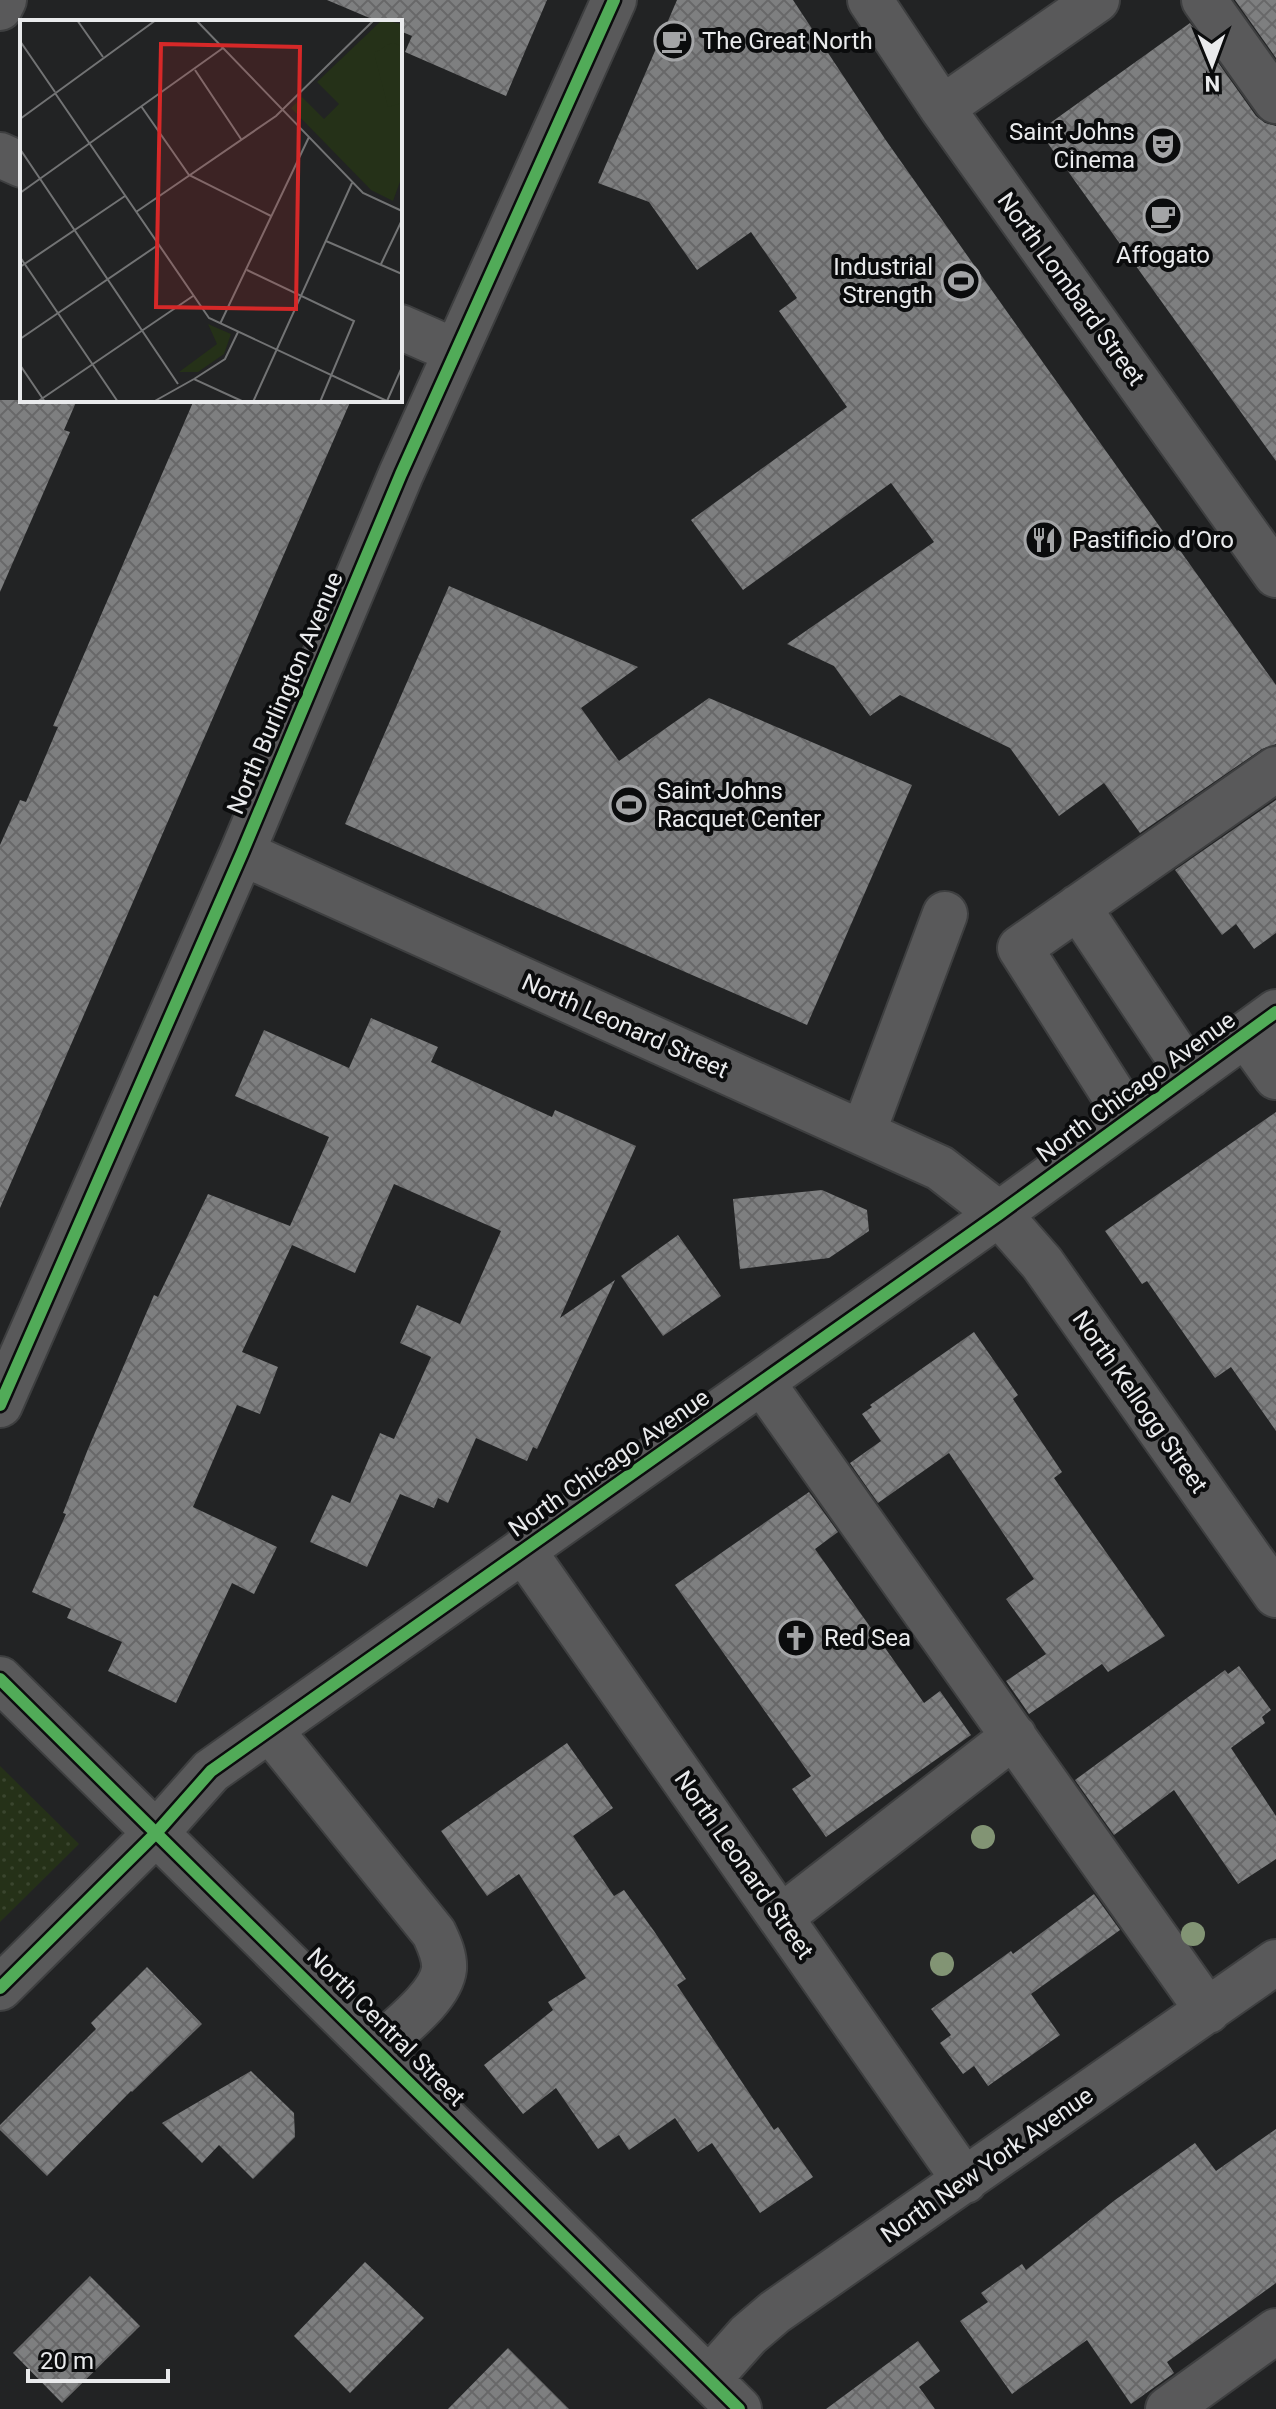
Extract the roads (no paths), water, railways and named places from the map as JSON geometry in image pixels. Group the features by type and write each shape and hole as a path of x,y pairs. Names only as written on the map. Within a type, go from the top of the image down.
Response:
{"street":[{"path":"0,8 4,0"},
{"name":"North Burlington Avenue","path":"0,1405 242,853 401,474 614,0"},
{"name":"North Lombard Street","path":"870,0 942,108 1274,568"},
{"path":"942,108 1097,0"},
{"path":"1204,0 1276,101"},
{"path":"0,155 20,164"},
{"path":"402,328 455,351"},
{"path":"1129,1119 1020,948 1276,769"},
{"name":"North Leonard Street","path":"242,853 940,1168 999,1214"},
{"path":"1078,907 1190,1075"},
{"path":"863,1133 945,914"},
{"path":"1261,1023 1276,1077"},
{"name":"North Chicago Avenue","path":"0,1988 157,1832 211,1771 999,1214 1261,1023"},
{"name":"North Kellogg Street","path":"999,1214 1042,1263 1276,1595"},
{"path":"762,1382 1208,2011"},
{"name":"North Leonard Street","path":"523,1550 965,2181"},
{"name":"North Central Street","path":"0,1679 724,2394"},
{"path":"270,1730 434,1933 442,1952 444,1967 441,1982 433,1994 376,2049"},
{"path":"781,1917 1014,1736"},
{"name":"North New York Avenue","path":"724,2394 748,2335 775,2312 1276,1962"},
{"path":"1168,2409 1276,2331"}],"place":[{"name":"The Great North","path":"674,41"},
{"name":"Saint Johns Cinema","path":"1163,146"},
{"name":"Affogato","path":"1163,216"},
{"name":"Industrial Strength","path":"961,281"},
{"name":"Pastificio d’Oro","path":"1044,540"},
{"name":"Saint Johns Racquet Center","path":"629,805"},
{"name":"Red Sea","path":"796,1638"}]}
